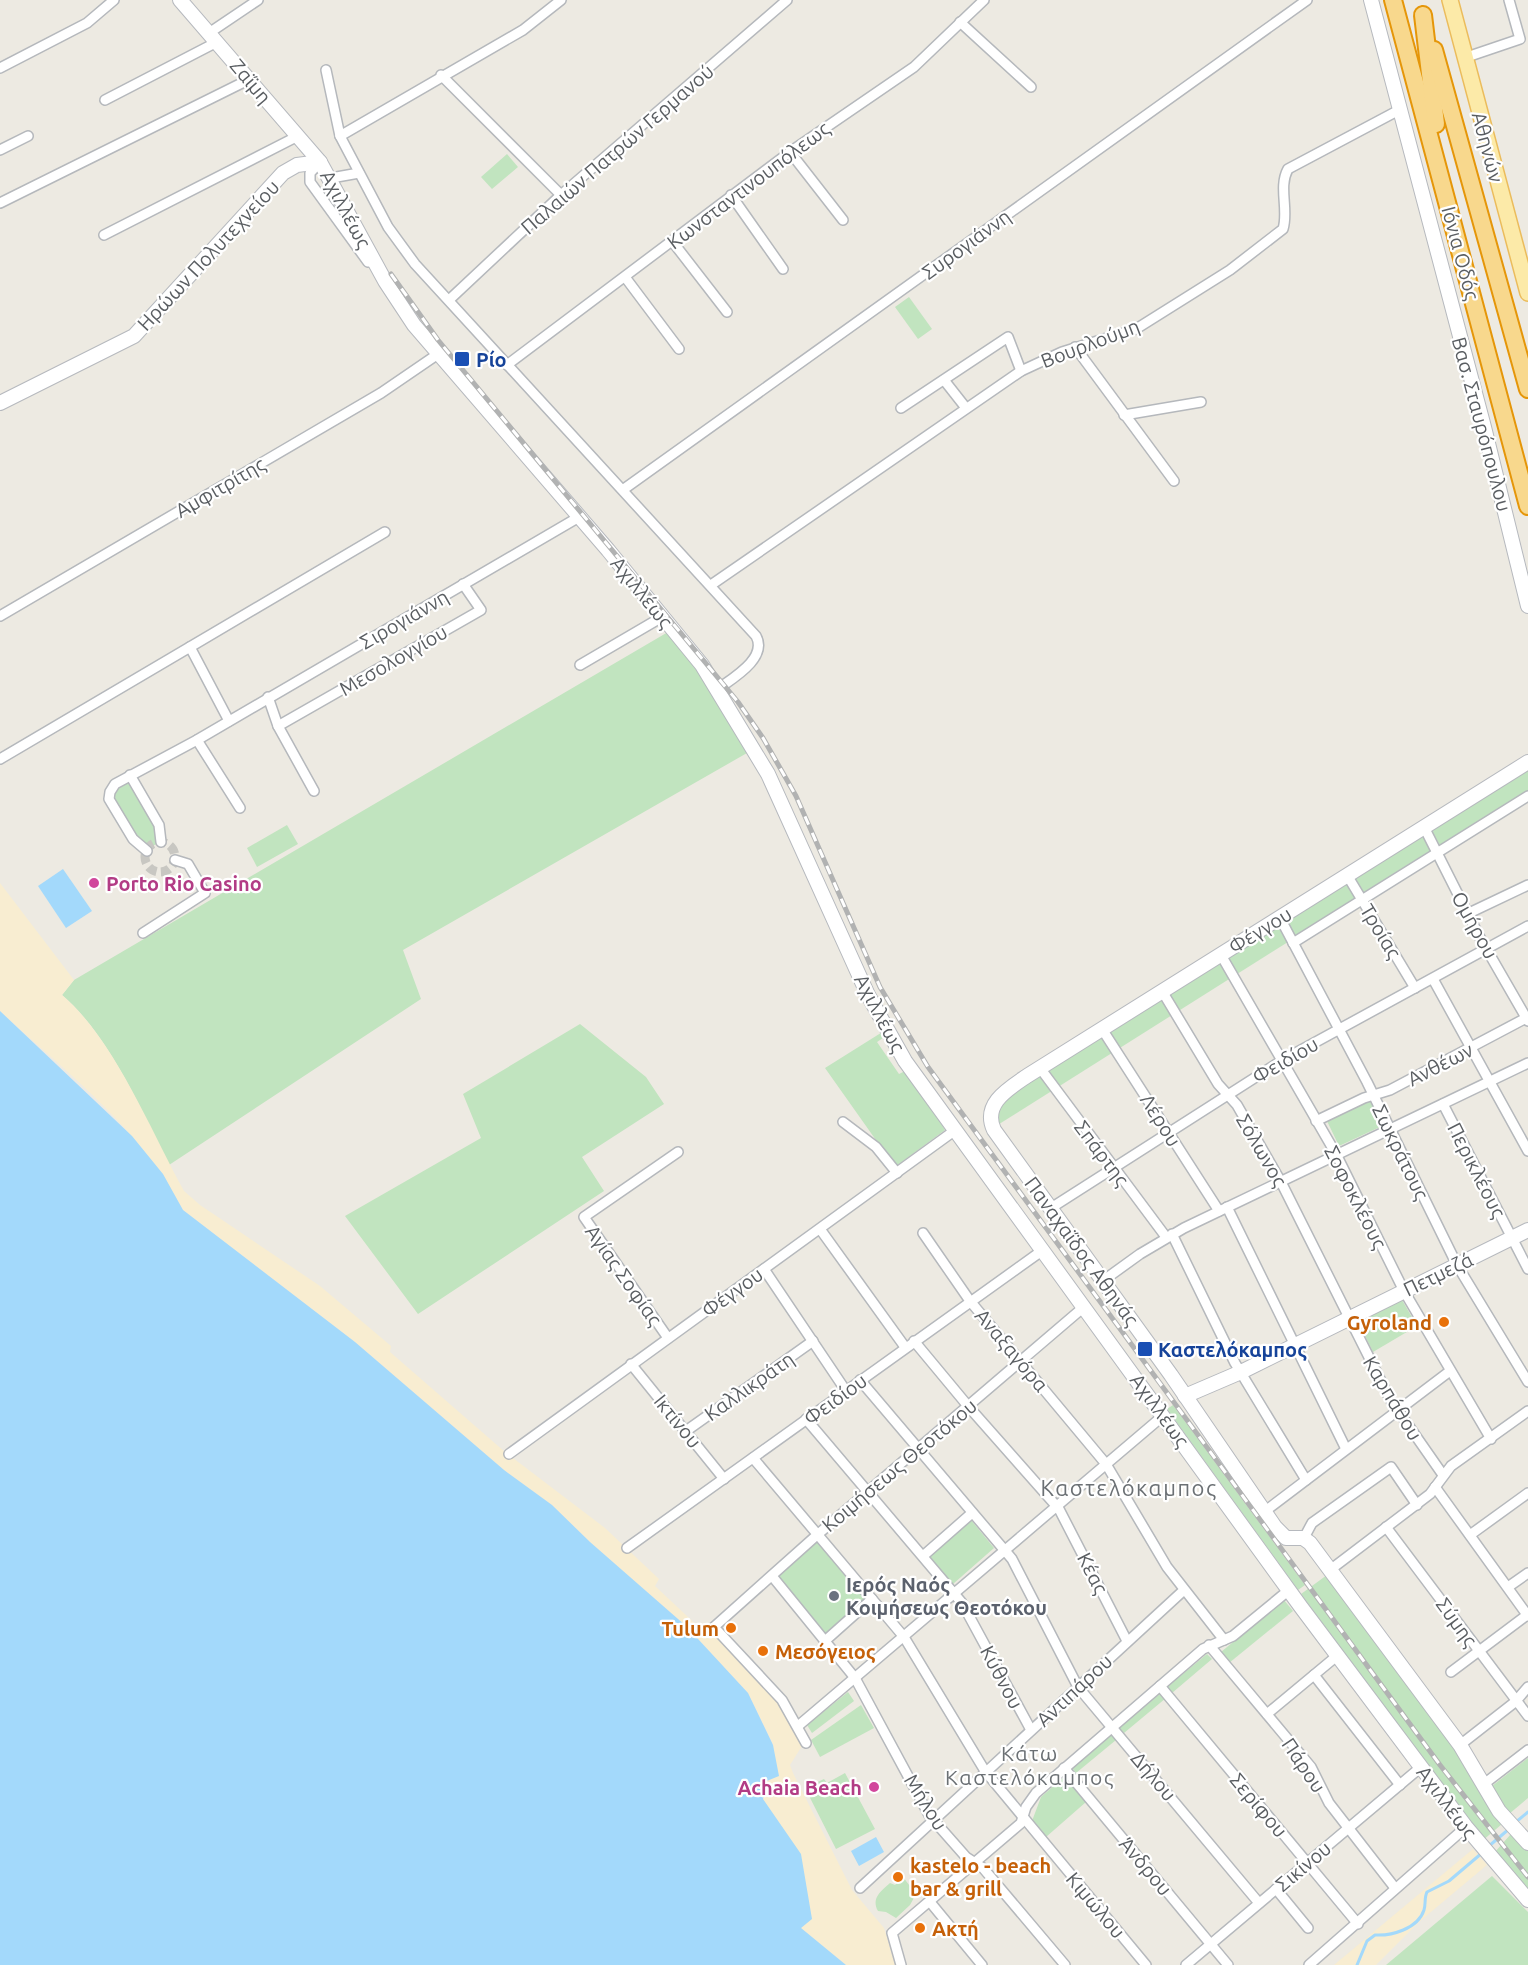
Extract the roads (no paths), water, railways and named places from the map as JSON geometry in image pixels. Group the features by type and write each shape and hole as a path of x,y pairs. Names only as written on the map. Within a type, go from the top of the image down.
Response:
{"highway":[{"name":"Ιόνια Οδός","path":"1393,0 1528,506"},
{"name":"Ιόνια Οδός","path":"1421,8 1528,389"},
{"name":"Ιόνια Οδός","path":"1421,8 1439,140 1528,472"}],"main road":[{"name":"Αθηνών","path":"1450,0 1528,293"}],"street":[{"path":"0,68 87,23 114,0"},
{"name":"Ζαΐμη","path":"180,0 320,162"},
{"path":"105,100 213,37 258,0"},
{"path":"340,136 389,109 441,75 523,30 561,0"},
{"name":"Παλαιών Πατρών Γερμανού","path":"449,300 561,195 787,0"},
{"name":"Κωνσταντινουπόλεως","path":"507,365 731,195 914,67 984,0"},
{"name":"Συρογιάννη","path":"624,489 1307,0"},
{"name":"Βασ. Σταυρόπουλου","path":"1371,0 1528,606"},
{"path":"1464,58 1520,39 1509,0"},
{"path":"960,22 1031,87"},
{"path":"326,70 340,136 396,238 507,365 711,585 759,643 756,657 718,689"},
{"path":"441,75 561,195"},
{"path":"0,203 250,79"},
{"name":"Βουρλούμη","path":"711,585 1021,371 1076,347 1136,328 1223,275 1271,240 1284,226 1284,178 1288,169 1401,109"},
{"path":"0,150 28,136"},
{"path":"104,235 298,136"},
{"path":"790,152 843,220"},
{"path":"320,162 309,174 311,184 374,271 382,275"},
{"name":"Αχιλλέως","path":"320,162 331,177 382,275 404,311 662,617 718,689 768,774 881,1021 954,1131 1085,1306 1289,1590 1421,1767 1466,1827 1528,1900"},
{"name":"Ηρώων Πολυτεχνείου","path":"0,403 134,336 283,173 297,165 320,162"},
{"path":"331,177 359,173"},
{"path":"731,195 783,269"},
{"path":"672,241 727,312"},
{"path":"625,277 679,349"},
{"path":"901,408 1008,337 1021,371"},
{"path":"1076,347 1174,481"},
{"name":"Αμφιτρίτης","path":"0,616 371,400 438,354"},
{"path":"944,381 966,408"},
{"path":"1124,415 1201,402"},
{"name":"Σιρογιάννη","path":"147,851 134,839 108,797 115,784 197,740 579,518"},
{"path":"0,759 385,532"},
{"name":"Μεσολογγίου","path":"278,726 481,610 463,584"},
{"path":"580,664 662,617"},
{"path":"190,647 229,721"},
{"path":"268,697 278,726 314,791"},
{"path":"197,740 240,808"},
{"name":"Φέγγου","path":"994,1102 1040,1068 1528,762"},
{"path":"130,775 159,825 161,842"},
{"path":"1293,943 1528,796"},
{"name":"Ομήρου","path":"1424,827 1467,914 1527,1018"},
{"path":"143,933 205,892 188,864 175,860"},
{"name":"Τροίας","path":"1347,875 1415,988"},
{"path":"1467,914 1528,885"},
{"name":"Σωκράτους","path":"1280,918 1373,1095 1457,1265 1528,1382"},
{"name":"Φειδίου","path":"1051,1208 1168,1131 1281,1061 1528,926"},
{"name":"Σοφοκλέους","path":"1221,955 1336,1154 1402,1288 1491,1439"},
{"path":"1433,979 1528,1151"},
{"name":"Σόλωνος","path":"1162,991 1227,1095 1237,1105 1281,1182 1349,1318"},
{"name":"Ανθέων","path":"1316,1121 1471,1048 1527,1018"},
{"name":"Λέρου","path":"1102,1029 1168,1131 1223,1209 1295,1345"},
{"path":"1104,1280 1169,1236 1528,1064"},
{"name":"Σπάρτης","path":"1040,1068 1113,1168 1169,1236 1241,1372 1306,1480"},
{"name":"Παναχαΐδος Αθηνάς","path":"994,1102 991,1120 994,1130 1104,1280 1264,1512 1281,1535 1290,1538 1304,1538"},
{"name":"Περικλέους","path":"1443,1104 1528,1269"},
{"path":"843,1122 876,1147 897,1173"},
{"name":"Φέγγου","path":"509,1454 954,1131"},
{"name":"Αγίας Σοφίας","path":"668,1338 584,1217 678,1152"},
{"path":"820,1229 905,1347"},
{"name":"Πετμεζά","path":"1185,1396 1241,1372 1349,1318 1402,1288 1457,1265 1528,1230"},
{"name":"Αναξαγόρα","path":"922,1233 970,1301 1106,1464"},
{"name":"Φειδίου","path":"627,1548 1043,1250"},
{"path":"764,1269 846,1391"},
{"name":"Κοιμήσεως Θεοτόκου","path":"798,1726 782,1700 714,1627 1085,1306"},
{"name":"Καρπάθου","path":"1349,1318 1397,1411 1443,1476"},
{"name":"Καλλικράτη","path":"686,1431 813,1341"},
{"name":"Κέας","path":"914,1341 968,1406 1057,1505 1127,1641"},
{"path":"1295,1345 1346,1449"},
{"name":"Ικτίνου","path":"631,1364 724,1479"},
{"path":"1264,1512 1450,1371"},
{"name":"Δήλου","path":"860,1380 917,1450 1012,1559 1078,1687 1259,1903"},
{"path":"1330,1570 1417,1505 1451,1466 1528,1411"},
{"path":"806,1743 798,1726 1164,1415"},
{"name":"Κύθνου","path":"806,1419 955,1594 1031,1730"},
{"name":"Κιμώλου","path":"753,1458 904,1637 985,1772 1146,1965"},
{"path":"1106,1464 1160,1556 1224,1640"},
{"path":"1304,1538 1312,1523 1391,1467 1417,1505"},
{"path":"1435,1487 1528,1615 1451,1672"},
{"path":"1470,1535 1528,1493"},
{"path":"923,1556 972,1513"},
{"name":"Σύμης","path":"1386,1527 1515,1702 1528,1716"},
{"name":"Αχιλλέως","path":"1304,1538 1460,1745 1507,1821 1528,1843"},
{"path":"1508,1587 1528,1573"},
{"name":"Μήλου","path":"772,1576 855,1677 933,1819 966,1857 983,1868 1065,1965"},
{"name":"Αντιπάρου","path":"860,1888 1184,1590"},
{"path":"901,1965 891,1935 1017,1827 1024,1818 1026,1807 1034,1795 1209,1645 1233,1636 1289,1590"},
{"path":"826,1640 872,1599"},
{"name":"Πάρου","path":"1209,1645 1311,1767 1325,1797 1395,1887"},
{"path":"1267,1714 1338,1655"},
{"path":"1314,1674 1400,1785"},
{"name":"Σερίφου","path":"1160,1686 1358,1924"},
{"path":"1460,1745 1515,1702 1528,1687"},
{"path":"1484,1784 1528,1750"},
{"name":"Σικίνου","path":"1186,1965 1421,1767"},
{"name":"Άνδρου","path":"1064,1768 1228,1965"},
{"path":"1011,1803 1026,1807"},
{"path":"1309,1965 1358,1924 1395,1887 1466,1827"},
{"path":"1276,1889 1308,1928"},
{"path":"930,1902 982,1965"}],"water":[{"path":"63,869 92,911 66,928 38,886"},
{"path":"0,1011 132,1136 163,1174 183,1210 355,1342 504,1470 552,1505 590,1542 686,1626 748,1693 773,1745 779,1776 752,1787 753,1790 767,1785 763,1799 801,1854 812,1919 801,1928 846,1965 0,1965"},
{"path":"876,1837 884,1852 859,1866 851,1851"}],"waterway":[{"path":"1516,1822 1528,1812"},
{"path":"1489,1846 1509,1829"},
{"path":"1357,1965 1367,1941 1375,1935 1389,1934 1410,1927 1421,1917 1427,1892 1449,1881 1482,1853"}],"tunnel":[{"path":"160,842 171,846 175,857 171,868 160,872 149,868 145,857 149,846 160,842"}],"railway":[{"path":"391,274 438,340 738,702 763,738 796,796 880,987 928,1067 1440,1765 1528,1877"}],"place":[{"name":"Ρίο","path":"462,359"},
{"name":"Porto Rio Casino","path":"94,883"},
{"name":"Gyroland","path":"1444,1322"},
{"name":"Καστελόκαμπος","path":"1145,1349"},
{"name":"Ιερός Ναός Κοιμήσεως Θεοτόκου","path":"834,1596"},
{"name":"Tulum","path":"731,1628"},
{"name":"Μεσόγειος","path":"763,1651"},
{"name":"Achaia Beach","path":"874,1787"},
{"name":"kastelo - beach bar & grill","path":"898,1877"},
{"name":"Ακτή","path":"920,1928"}],"district":[{"name":"Καστελόκαμπος","path":"1129,1487"},
{"name":"Κάτω Καστελόκαμπος","path":"1030,1765"}]}
